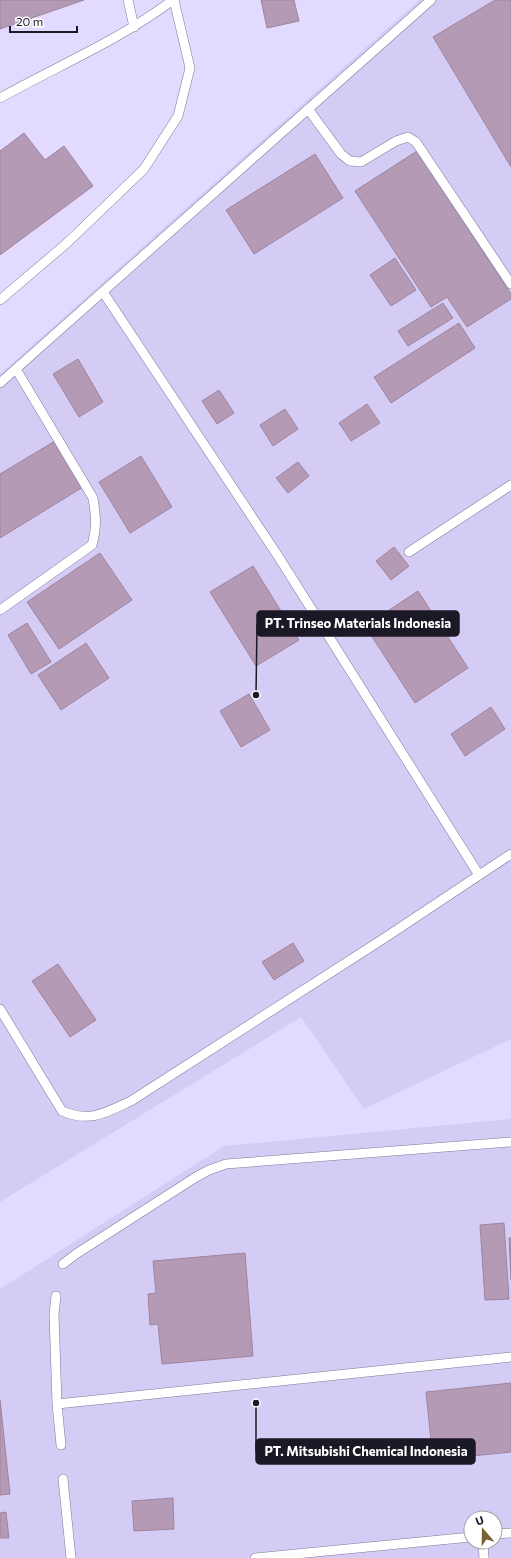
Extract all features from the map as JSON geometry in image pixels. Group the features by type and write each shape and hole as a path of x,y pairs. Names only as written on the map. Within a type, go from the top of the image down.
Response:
{"lane":[{"path":"128,0 134,27"},
{"path":"0,98 114,40 174,0 190,68 178,116 144,169 67,243 0,300"},
{"path":"0,383 431,0"},
{"path":"308,109 341,154 350,161 361,162 402,139 408,138 416,142 511,284"},
{"path":"103,292 278,556 479,875"},
{"path":"0,610 92,545 96,531 96,516 93,498 16,369"},
{"path":"409,552 511,485"},
{"path":"0,1010 62,1111 75,1117 92,1117 107,1112 131,1100 386,937 511,854"},
{"path":"63,1264 76,1254 196,1177 209,1170 226,1164 511,1142"},
{"path":"56,1296 54,1314 61,1446"},
{"path":"58,1404 511,1357"},
{"path":"63,1479 71,1558"},
{"path":"255,1558 463,1538"}],"shaded area":[{"path":"419,0 511,0 511,1039 364,1109 301,1017 0,1202 0,374"},
{"path":"511,1119 511,1558 0,1558 0,1289 224,1146"}],"building":[{"path":"0,0 84,0 0,29"},
{"path":"261,0 294,0 299,21 267,28"},
{"path":"495,0 511,0 511,167 433,37"},
{"path":"24,133 45,160 64,146 93,186 0,255 0,151"},
{"path":"417,151 511,294 511,299 467,327 447,297 431,307 355,191"},
{"path":"315,154 343,198 254,254 226,210"},
{"path":"395,258 416,290 391,306 370,275"},
{"path":"443,303 453,318 408,346 398,331"},
{"path":"459,323 475,348 391,403 374,377"},
{"path":"78,359 103,402 79,417 53,374"},
{"path":"219,390 234,413 217,424 202,401"},
{"path":"367,404 380,423 351,441 339,423"},
{"path":"285,409 298,429 273,446 260,425"},
{"path":"55,441 83,487 0,538 0,474"},
{"path":"141,456 172,507 130,533 99,482"},
{"path":"298,462 309,476 288,493 276,478"},
{"path":"394,547 409,566 391,580 376,561"},
{"path":"100,553 132,600 59,649 27,602"},
{"path":"253,566 299,640 256,666 210,592"},
{"path":"418,591 468,668 415,703 365,626"},
{"path":"27,623 51,662 31,674 8,635"},
{"path":"86,643 109,678 61,710 38,675"},
{"path":"249,694 270,730 241,747 220,711"},
{"path":"491,707 505,729 465,756 451,734"},
{"path":"293,943 304,961 274,980 262,962"},
{"path":"58,964 96,1020 70,1037 32,981"},
{"path":"504,1223 509,1299 485,1300 480,1225"},
{"path":"509,1238 511,1238 511,1280"},
{"path":"245,1253 253,1356 162,1364 158,1324 150,1325 148,1294 156,1293 153,1261"},
{"path":"511,1383 511,1452 433,1460 426,1392"},
{"path":"0,1400 10,1494 0,1495"},
{"path":"173,1498 174,1529 134,1531 132,1501"},
{"path":"6,1512 9,1538 0,1538 0,1513"}],"place":[{"name":"PT. Trinseo Materials Indonesia","path":"256,695"},
{"name":"PT. Mitsubishi Chemical Indonesia","path":"256,1403"}]}
